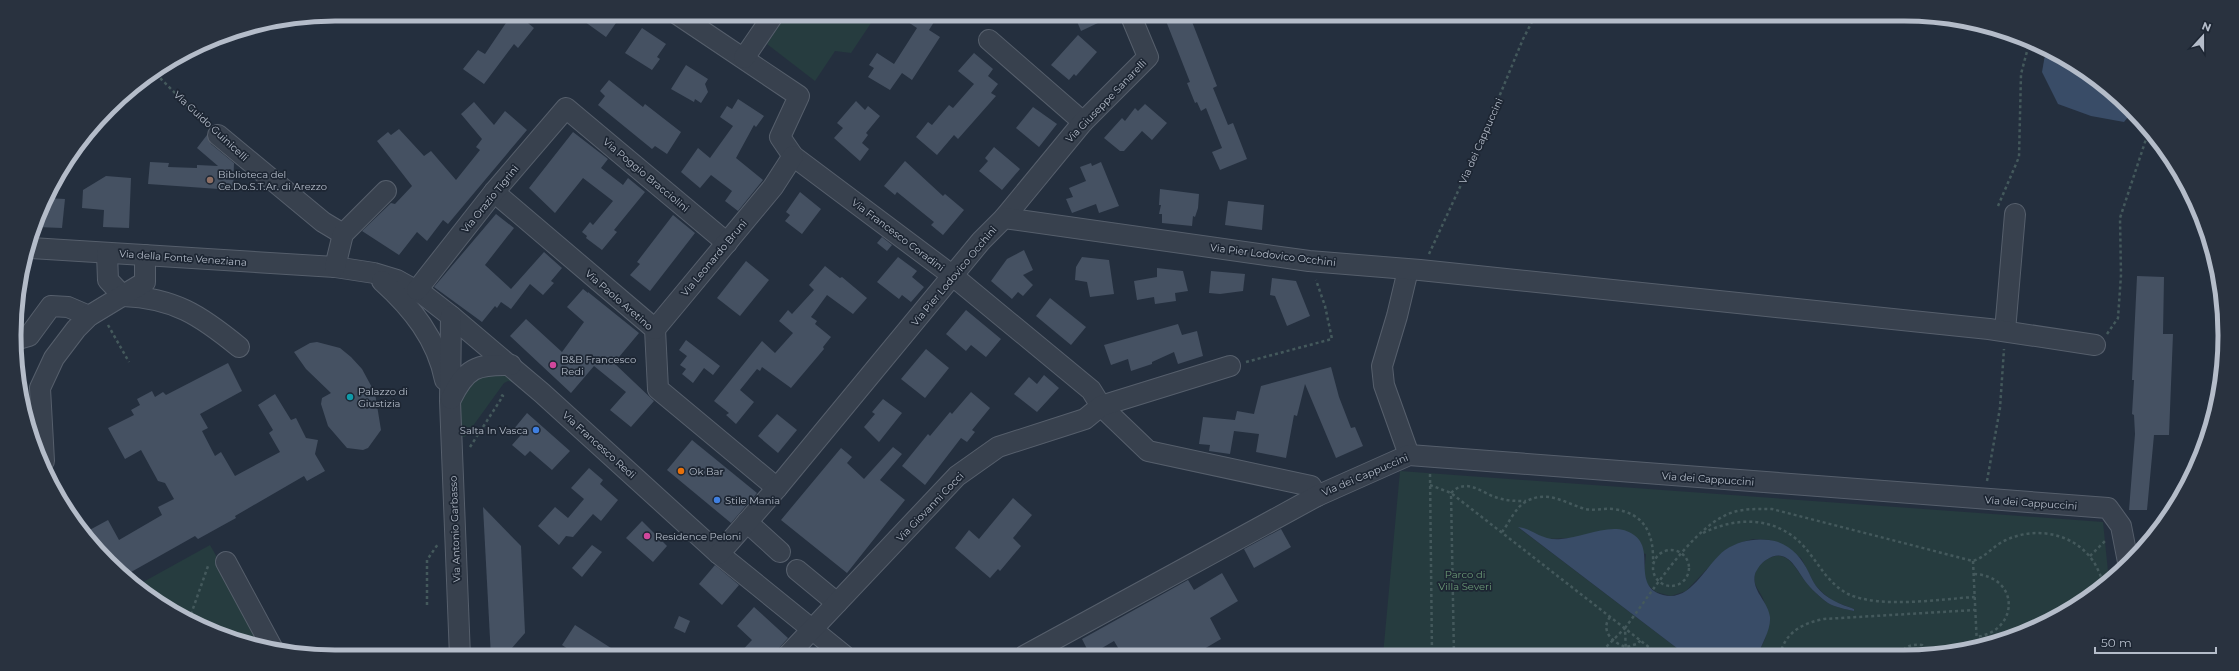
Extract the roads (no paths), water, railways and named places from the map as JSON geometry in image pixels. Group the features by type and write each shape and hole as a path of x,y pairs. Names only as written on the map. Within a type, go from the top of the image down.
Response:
{"street":[{"name":"Via Francesco Coradini","path":"688,21 799,96 780,137 793,156 953,276 1091,390 1102,406"},
{"path":"744,58 769,21"},
{"name":"Via Giuseppe Sanarelli","path":"1004,218 1083,122 1148,57 1133,21"},
{"path":"989,40 1083,122"},
{"name":"Via Orazio Tigrini","path":"417,290 494,192 566,108"},
{"name":"Via Poggio Bracciolini","path":"566,108 727,243"},
{"name":"Via Guido Guinicelli","path":"218,135 317,218 343,234"},
{"name":"Via Leonardo Bruni","path":"655,329 773,187 793,156"},
{"path":"336,267 343,234 386,191"},
{"name":"Via Paolo Aretino","path":"494,192 655,329 658,389 777,488"},
{"path":"2005,331 2015,214"},
{"name":"Via Pier Lodovico Occhini","path":"719,554 777,488 981,241 1004,218 1309,261 1414,270 2005,331 2095,345"},
{"name":"Via della Fonte Veneziana","path":"34,248 336,267"},
{"path":"107,253 108,280 123,296 148,297 183,308 209,322 239,347"},
{"path":"44,452 40,388 54,358 76,329 95,312 145,282 145,255"},
{"name":"Via Francesco Redi","path":"336,267 374,273 397,280 417,290 511,365 719,554 838,650"},
{"path":"1409,455 1384,385 1382,366 1397,316 1414,270"},
{"name":"Via Antonio Garbasso","path":"374,273 400,297 422,323 442,364 450,401"},
{"path":"21,338 29,336 51,306 68,307 95,312"},
{"name":"Via Antonio Garbasso","path":"451,316 450,401 460,650"},
{"path":"450,401 458,385 469,372 481,366 511,365"},
{"name":"Via Giovanni Cocci","path":"793,650 957,476 998,447 1085,419 1102,406 1230,366"},
{"name":"Via dei Cappuccini","path":"1102,406 1148,451 1311,486 1317,496"},
{"name":"Via dei Cappuccini","path":"1035,650 1317,496 1409,455 1430,458 2108,508 2121,526 2127,557"},
{"path":"747,522 780,552"},
{"path":"218,561 269,643"},
{"path":"797,570 837,604"}],"water":[{"path":"2045,54 2095,86 2129,116 2124,122 2091,116 2058,104 2042,72"},
{"path":"1518,527 1554,539 1570,538 1608,529 1626,531 1634,535 1640,542 1643,549 1648,584 1653,590 1663,595 1673,596 1690,588 1718,556 1730,547 1741,542 1752,540 1763,539 1776,541 1788,547 1798,556 1820,591 1838,603 1854,609 1854,611 1828,603 1810,587 1790,561 1785,557 1773,556 1762,563 1758,568 1754,580 1757,591 1769,611 1770,617 1768,632 1760,650 1679,650"}],"place":[{"name":"Biblioteca del Ce.Do.S.T.Ar. di Arezzo","path":"210,180"},
{"name":"B&B Francesco Redi","path":"553,365"},
{"name":"Palazzo di Giustizia","path":"350,397"},
{"name":"Salta In Vasca","path":"536,430"},
{"name":"Ok Bar","path":"681,471"},
{"name":"Stile Mania","path":"717,500"},
{"name":"Residence Peloni","path":"647,536"}],"park label":[{"name":"Parco di Villa Severi","path":"1465,580"}]}
